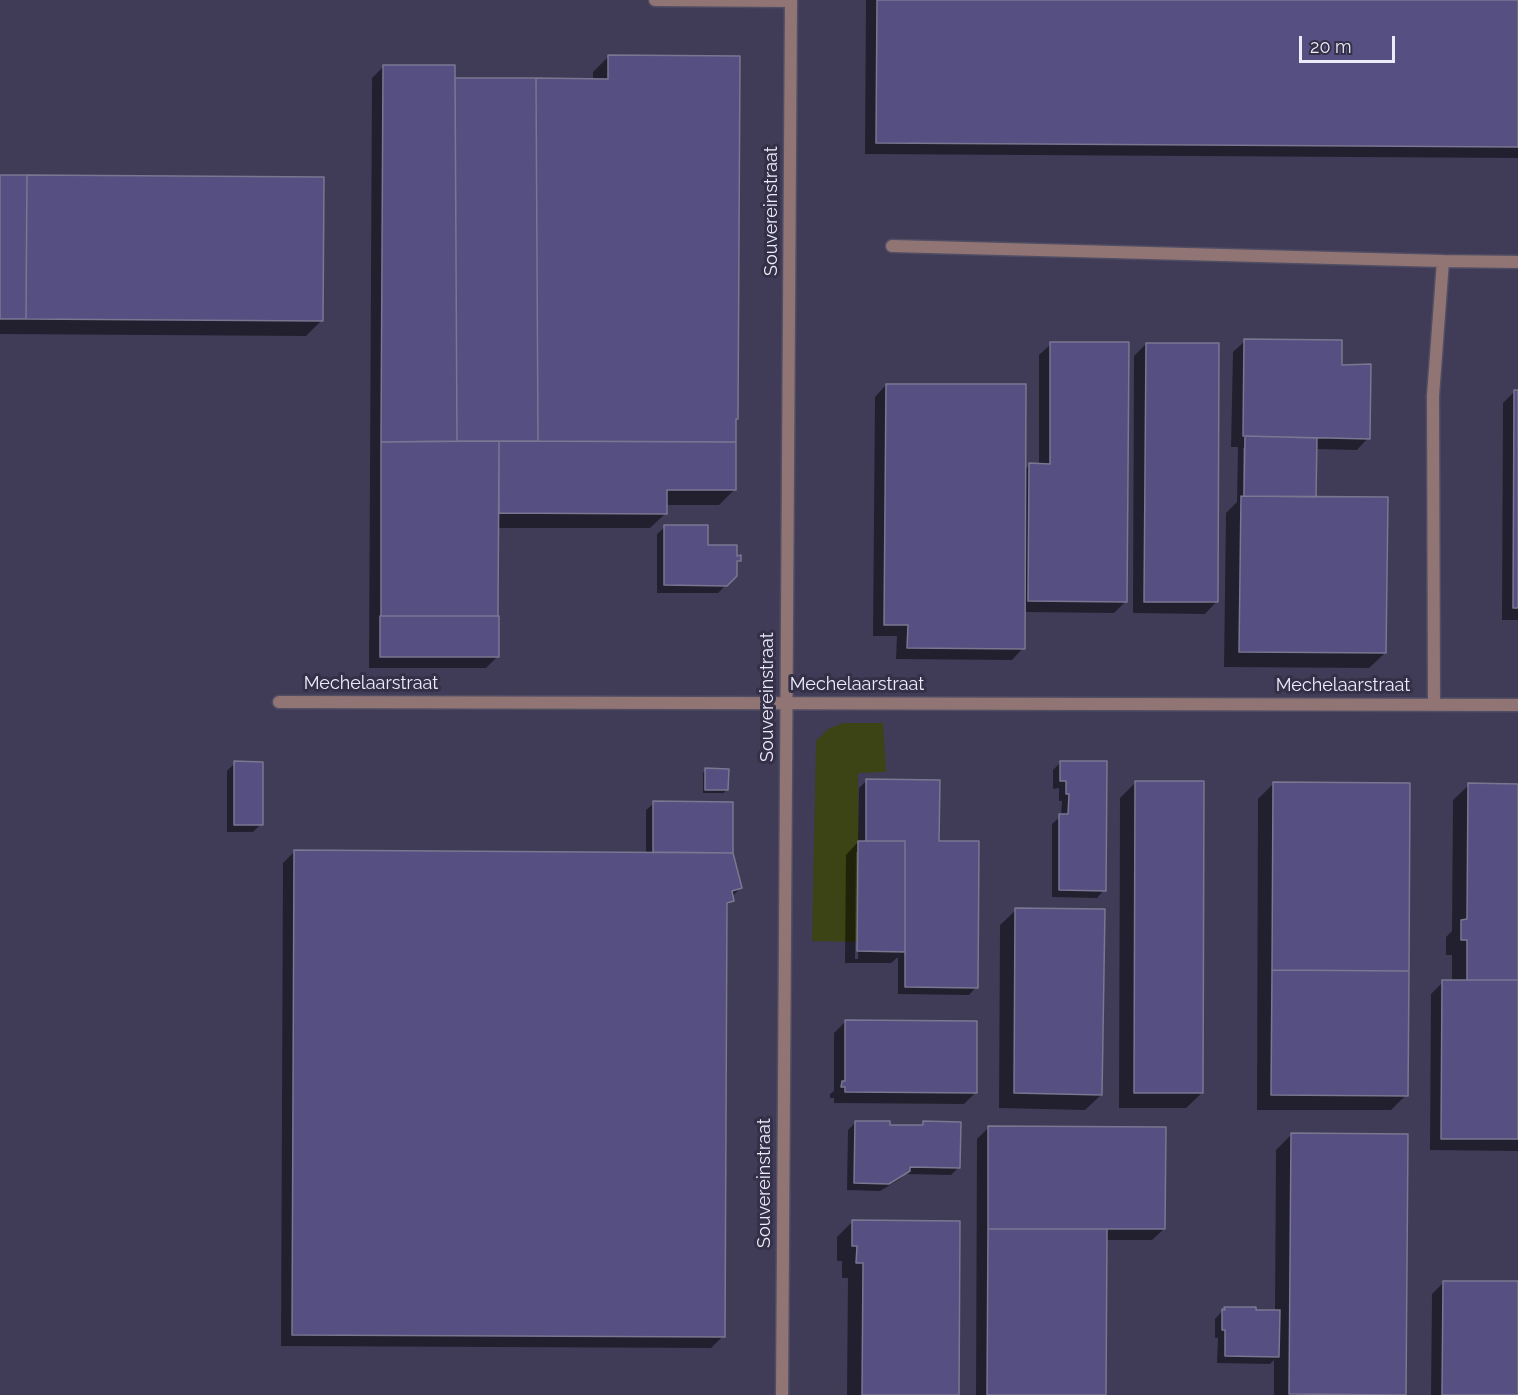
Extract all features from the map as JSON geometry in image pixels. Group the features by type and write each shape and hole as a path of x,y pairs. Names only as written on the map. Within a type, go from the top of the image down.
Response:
{"street":[{"path":"656,0 791,1"},
{"name":"Souvereinstraat","path":"782,1395 791,1"},
{"path":"892,246 1518,262"},
{"name":"Mechelaarstraat","path":"1434,705 1433,396 1443,261"},
{"name":"Mechelaarstraat","path":"279,702 1518,705"}],"shaded area":[{"path":"0,0 1518,0 1518,1395 0,1395"}],"green space":[{"path":"843,723 883,723 886,772 858,773 860,942 812,941 816,741 828,729"}],"building":[{"path":"877,0 1518,0 1518,147 876,143"},
{"path":"608,55 740,56 736,442 538,441 536,78 608,79"},
{"path":"383,65 455,65 457,441 381,442"},
{"path":"455,78 536,78 538,441 457,441"},
{"path":"0,175 27,175 26,319 0,319"},
{"path":"27,175 324,177 323,321 26,319"},
{"path":"1244,339 1342,340 1342,365 1371,364 1370,439 1243,436"},
{"path":"1050,342 1129,342 1127,602 1028,601 1029,463 1050,464"},
{"path":"1146,343 1219,343 1218,602 1144,602"},
{"path":"886,384 1026,384 1025,649 907,648 908,625 884,625"},
{"path":"1514,390 1518,390 1518,608 1513,608"},
{"path":"1245,436 1317,438 1316,497 1244,496"},
{"path":"499,441 498,616 381,616 381,442"},
{"path":"499,441 736,442 736,490 667,490 667,514 499,513"},
{"path":"1241,496 1388,497 1386,653 1239,652"},
{"path":"664,525 708,525 708,545 737,545 737,556 741,555 741,561 737,561 737,576 727,586 664,585"},
{"path":"380,616 499,616 499,657 380,657"},
{"path":"234,761 263,762 263,825 234,825"},
{"path":"1060,761 1107,761 1106,891 1059,890 1059,814 1068,814 1069,794 1066,794 1066,781 1060,781"},
{"path":"705,768 729,769 728,790 705,790"},
{"path":"866,779 940,780 939,841 979,841 978,988 905,987 905,841 866,841"},
{"path":"1135,781 1204,781 1203,1093 1134,1093"},
{"path":"1273,782 1410,783 1409,971 1272,970"},
{"path":"1468,783 1518,784 1518,980 1467,980 1467,940 1461,940 1461,920 1467,919"},
{"path":"653,801 733,802 733,853 653,852"},
{"path":"858,841 905,841 905,952 857,951"},
{"path":"294,850 733,853 742,888 732,891 734,901 727,903 725,1337 292,1335"},
{"path":"1015,908 1105,909 1102,1095 1014,1093"},
{"path":"1272,970 1409,971 1408,1096 1271,1095"},
{"path":"1442,980 1518,980 1518,1139 1441,1139"},
{"path":"845,1020 977,1021 977,1093 845,1092 845,1087 841,1087 842,1081 845,1081"},
{"path":"855,1121 890,1121 890,1125 923,1125 923,1121 961,1122 960,1168 910,1167 910,1171 889,1184 854,1183"},
{"path":"988,1126 1166,1127 1165,1229 988,1229"},
{"path":"1291,1133 1408,1134 1406,1395 1289,1394"},
{"path":"852,1220 960,1221 959,1395 862,1395 863,1263 856,1263 857,1246 852,1246"},
{"path":"988,1229 1107,1229 1106,1395 987,1395"},
{"path":"1443,1281 1518,1281 1518,1395 1442,1395"},
{"path":"1224,1307 1280,1310 1279,1357 1225,1356 1225,1330 1222,1330 1222,1309 1225,1310"}]}
